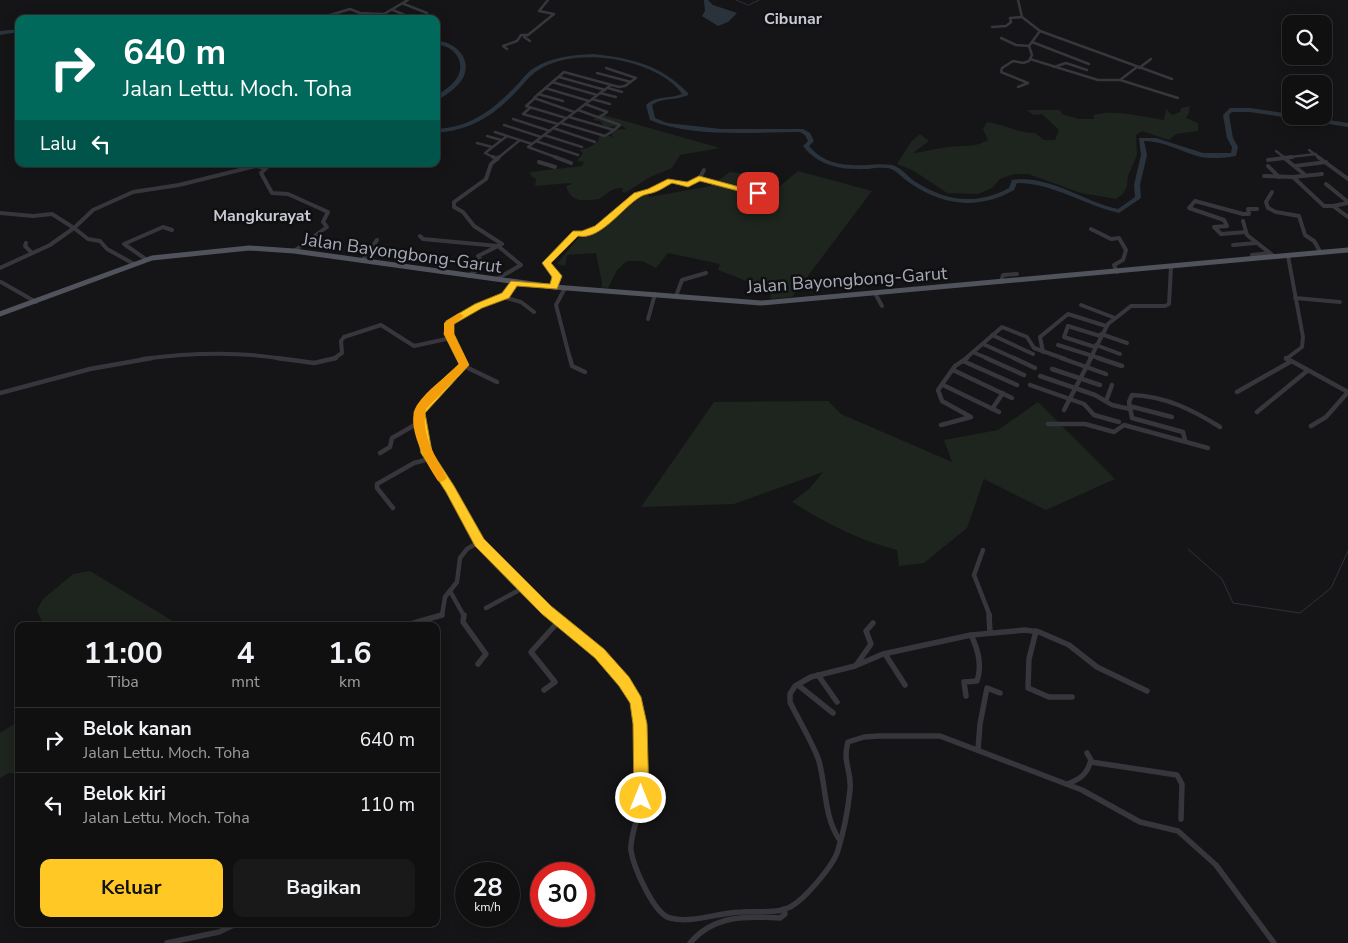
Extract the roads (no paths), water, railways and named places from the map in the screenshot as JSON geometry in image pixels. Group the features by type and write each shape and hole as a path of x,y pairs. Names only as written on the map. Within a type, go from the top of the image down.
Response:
{"main road":[{"name":"Jalan Bayongbong-Garut","path":"0,314 147,260 194,252 240,248 294,251 514,283 762,303 1348,250"}],"street":[{"path":"330,15 350,9 360,13 381,14 393,10 408,0"},
{"path":"530,41 524,37 554,14 539,11 548,0"},
{"path":"1018,0 1022,16 1040,31 1172,79"},
{"path":"404,4 427,13"},
{"path":"393,10 405,15"},
{"path":"992,27 1006,25 1011,22 1010,18 1022,16"},
{"path":"1029,46 1040,31"},
{"path":"507,49 503,46 516,42 521,35 527,35"},
{"path":"1000,38 1016,45 1029,46"},
{"path":"1032,42 1089,64"},
{"path":"1018,87 1028,84 1001,72 1002,68 1012,61 1023,63 1030,59 1032,55 1029,46"},
{"path":"1030,59 1094,80 1120,80 1178,98"},
{"path":"1120,80 1151,59"},
{"path":"1054,67 1066,63 1087,70"},
{"path":"606,68 635,76 635,80 623,87 568,72 559,76 526,106 614,130"},
{"path":"596,73 631,82"},
{"path":"559,76 622,92"},
{"path":"552,82 616,97"},
{"path":"571,163 529,148 611,85"},
{"path":"545,88 570,96 610,104"},
{"path":"538,94 563,101"},
{"path":"555,106 570,96"},
{"path":"530,108 524,114 605,136 620,124 534,100"},
{"path":"586,104 607,112 600,117"},
{"path":"513,119 595,142"},
{"path":"504,125 582,147"},
{"path":"495,132 532,144"},
{"path":"487,136 501,140"},
{"path":"497,159 484,154 507,136"},
{"path":"467,276 484,265 478,256 502,243 474,226 463,212 454,207 454,202 486,179 491,164 520,140"},
{"path":"536,141 578,155"},
{"path":"477,143 492,147"},
{"path":"1309,150 1348,179"},
{"path":"1276,151 1304,174"},
{"path":"1268,160 1316,154"},
{"path":"547,164 556,158"},
{"path":"539,162 555,167"},
{"path":"1295,166 1326,162"},
{"path":"1268,166 1280,178"},
{"path":"0,268 50,245 74,228 93,210 133,192 157,186 179,186 252,167"},
{"path":"260,167 265,168 261,173 272,193 289,194 328,212 323,222 327,227 294,251"},
{"path":"554,287 557,276 546,263 576,233 583,234 598,227 639,194 651,191 671,180 688,184 699,178 704,170"},
{"path":"1264,176 1280,178 1322,174"},
{"path":"1293,177 1324,206 1348,202"},
{"path":"699,178 755,194 765,189"},
{"path":"1326,184 1348,202"},
{"path":"1272,192 1266,202 1268,208 1299,216 1305,235 1314,241 1321,253"},
{"path":"1246,232 1221,234 1214,228 1227,226 1224,220 1189,208 1196,202 1243,214 1249,214 1248,209 1257,210"},
{"path":"1333,206 1348,217"},
{"path":"0,213 33,216 52,214 74,228 81,236 88,240 100,241 107,248 134,264"},
{"path":"1243,221 1246,232 1256,243 1274,257"},
{"path":"147,260 124,244 163,227 172,230"},
{"path":"1091,229 1111,239 1119,238 1123,241 1126,250 1122,260 1114,265 1117,272"},
{"path":"420,236 423,239 498,246 521,265 496,280"},
{"path":"362,261 378,240"},
{"path":"26,243 25,246 32,253"},
{"path":"1233,245 1256,243"},
{"path":"1253,259 1252,255 1269,253"},
{"path":"1288,256 1295,298 1303,324 1303,342 1300,349 1285,358 1348,392 1326,417 1311,426"},
{"path":"1064,410 1106,326 1134,305 1167,305 1170,301 1171,267"},
{"path":"676,296 682,280 706,273"},
{"path":"1001,282 1003,275 1017,274"},
{"path":"2,282 36,302"},
{"path":"514,283 503,297 478,306 452,320 449,326 451,338 464,360 464,366 421,407 420,422 429,459 450,489 479,542 523,588 599,654 624,682 636,702 640,724 641,798 638,822 631,850 642,881 657,909 669,918 695,919 727,912 768,912 784,909 801,900 832,862 839,839 850,789 849,774 844,755 846,746 851,740 878,736 933,735 1067,784 1126,816 1147,824 1178,831 1189,838 1216,864 1274,943"},
{"path":"565,288 556,305 562,334 572,366 585,372"},
{"path":"875,293 882,306"},
{"path":"648,319 655,294"},
{"path":"503,297 521,302 534,312"},
{"path":"1295,298 1340,302"},
{"path":"1081,305 1115,318"},
{"path":"1042,351 1040,337 1059,319 1070,313 1106,326"},
{"path":"1059,319 1069,324 1068,326 1127,343"},
{"path":"0,393 96,368 166,356 254,355 317,362 331,361 342,353 341,341 344,338 381,325 414,346 451,338"},
{"path":"1068,326 1063,336 1120,354"},
{"path":"941,425 971,417 942,401 938,393 953,370 975,353 992,335 1004,327 1027,337 1034,348 1106,374"},
{"path":"992,335 1033,354"},
{"path":"1071,350 1076,340"},
{"path":"983,344 1034,368"},
{"path":"1058,345 1122,366"},
{"path":"975,353 1024,375"},
{"path":"963,361 1017,385"},
{"path":"1237,392 1252,385 1266,375 1280,370 1290,362"},
{"path":"464,366 497,382"},
{"path":"1052,369 1100,385"},
{"path":"953,370 1012,398"},
{"path":"1257,412 1307,371"},
{"path":"1040,376 1074,388 1112,405 1172,417"},
{"path":"943,385 999,412"},
{"path":"1030,385 1087,405 1094,416 1119,422"},
{"path":"1106,401 1112,385"},
{"path":"992,409 1003,393"},
{"path":"1185,440 1183,432 1133,419 1129,408 1132,395 1148,397 1189,409 1220,427"},
{"path":"380,453 390,447 392,438 420,422"},
{"path":"1048,424 1085,424 1114,432 1124,425 1185,440 1208,448"},
{"path":"393,508 377,488 377,484 414,463 429,459"},
{"path":"417,622 442,615 444,612 444,599 457,582 457,564 464,551 479,542"},
{"path":"983,550 974,575 991,619 990,632"},
{"path":"486,608 523,588"},
{"path":"450,591 465,616 463,622 486,654 478,664"},
{"path":"544,690 555,682 531,652 559,621"},
{"path":"857,665 871,644 866,630 873,624"},
{"path":"839,839 824,802 824,782 818,760 790,702 790,694 799,686 857,665 973,638 990,632 1036,632 1069,645 1098,667 1146,691"},
{"path":"1036,632 1028,665 1028,688 1036,693 1052,697 1072,697"},
{"path":"966,696 964,682 978,681 979,678 978,648 973,638"},
{"path":"886,657 905,685"},
{"path":"819,678 838,702"},
{"path":"799,686 833,713"},
{"path":"978,750 980,724 987,688 1000,693"},
{"path":"1067,784 1083,779 1091,762 1087,753"},
{"path":"1091,762 1177,775 1182,784 1181,819"},
{"path":"690,943 700,930 721,920 748,917 780,918 785,914 784,909"},
{"path":"167,943 178,939 204,936 228,927"}],"waterway":[{"path":"736,0 748,5"},
{"path":"749,5 759,0"},
{"path":"0,33 15,31"},
{"path":"440,43 454,48 462,59 463,65 460,78 440,96"},
{"path":"440,131 462,127 483,118 502,103 536,69 552,61 571,57 615,58 637,63 657,71 674,82 686,94 677,98 658,100 649,105 652,119 666,125 721,131 801,130 808,134 811,141 806,146 825,162 848,167 891,167 897,169 912,182 924,189 949,199 974,202 987,200 1000,196 1012,189 1014,181 1028,181 1054,187 1093,204 1119,211 1138,198 1137,185 1144,155 1141,139 1163,142 1202,155 1234,155 1235,147 1230,138 1226,115 1230,110 1250,110 1282,115"},
{"path":"1332,122 1348,125"},
{"path":"1188,549 1222,579 1233,603 1300,613 1331,588 1348,551"}],"district":[{"name":"Cibunar","path":"793,18"},
{"name":"Mangkurayat","path":"262,215"}]}
